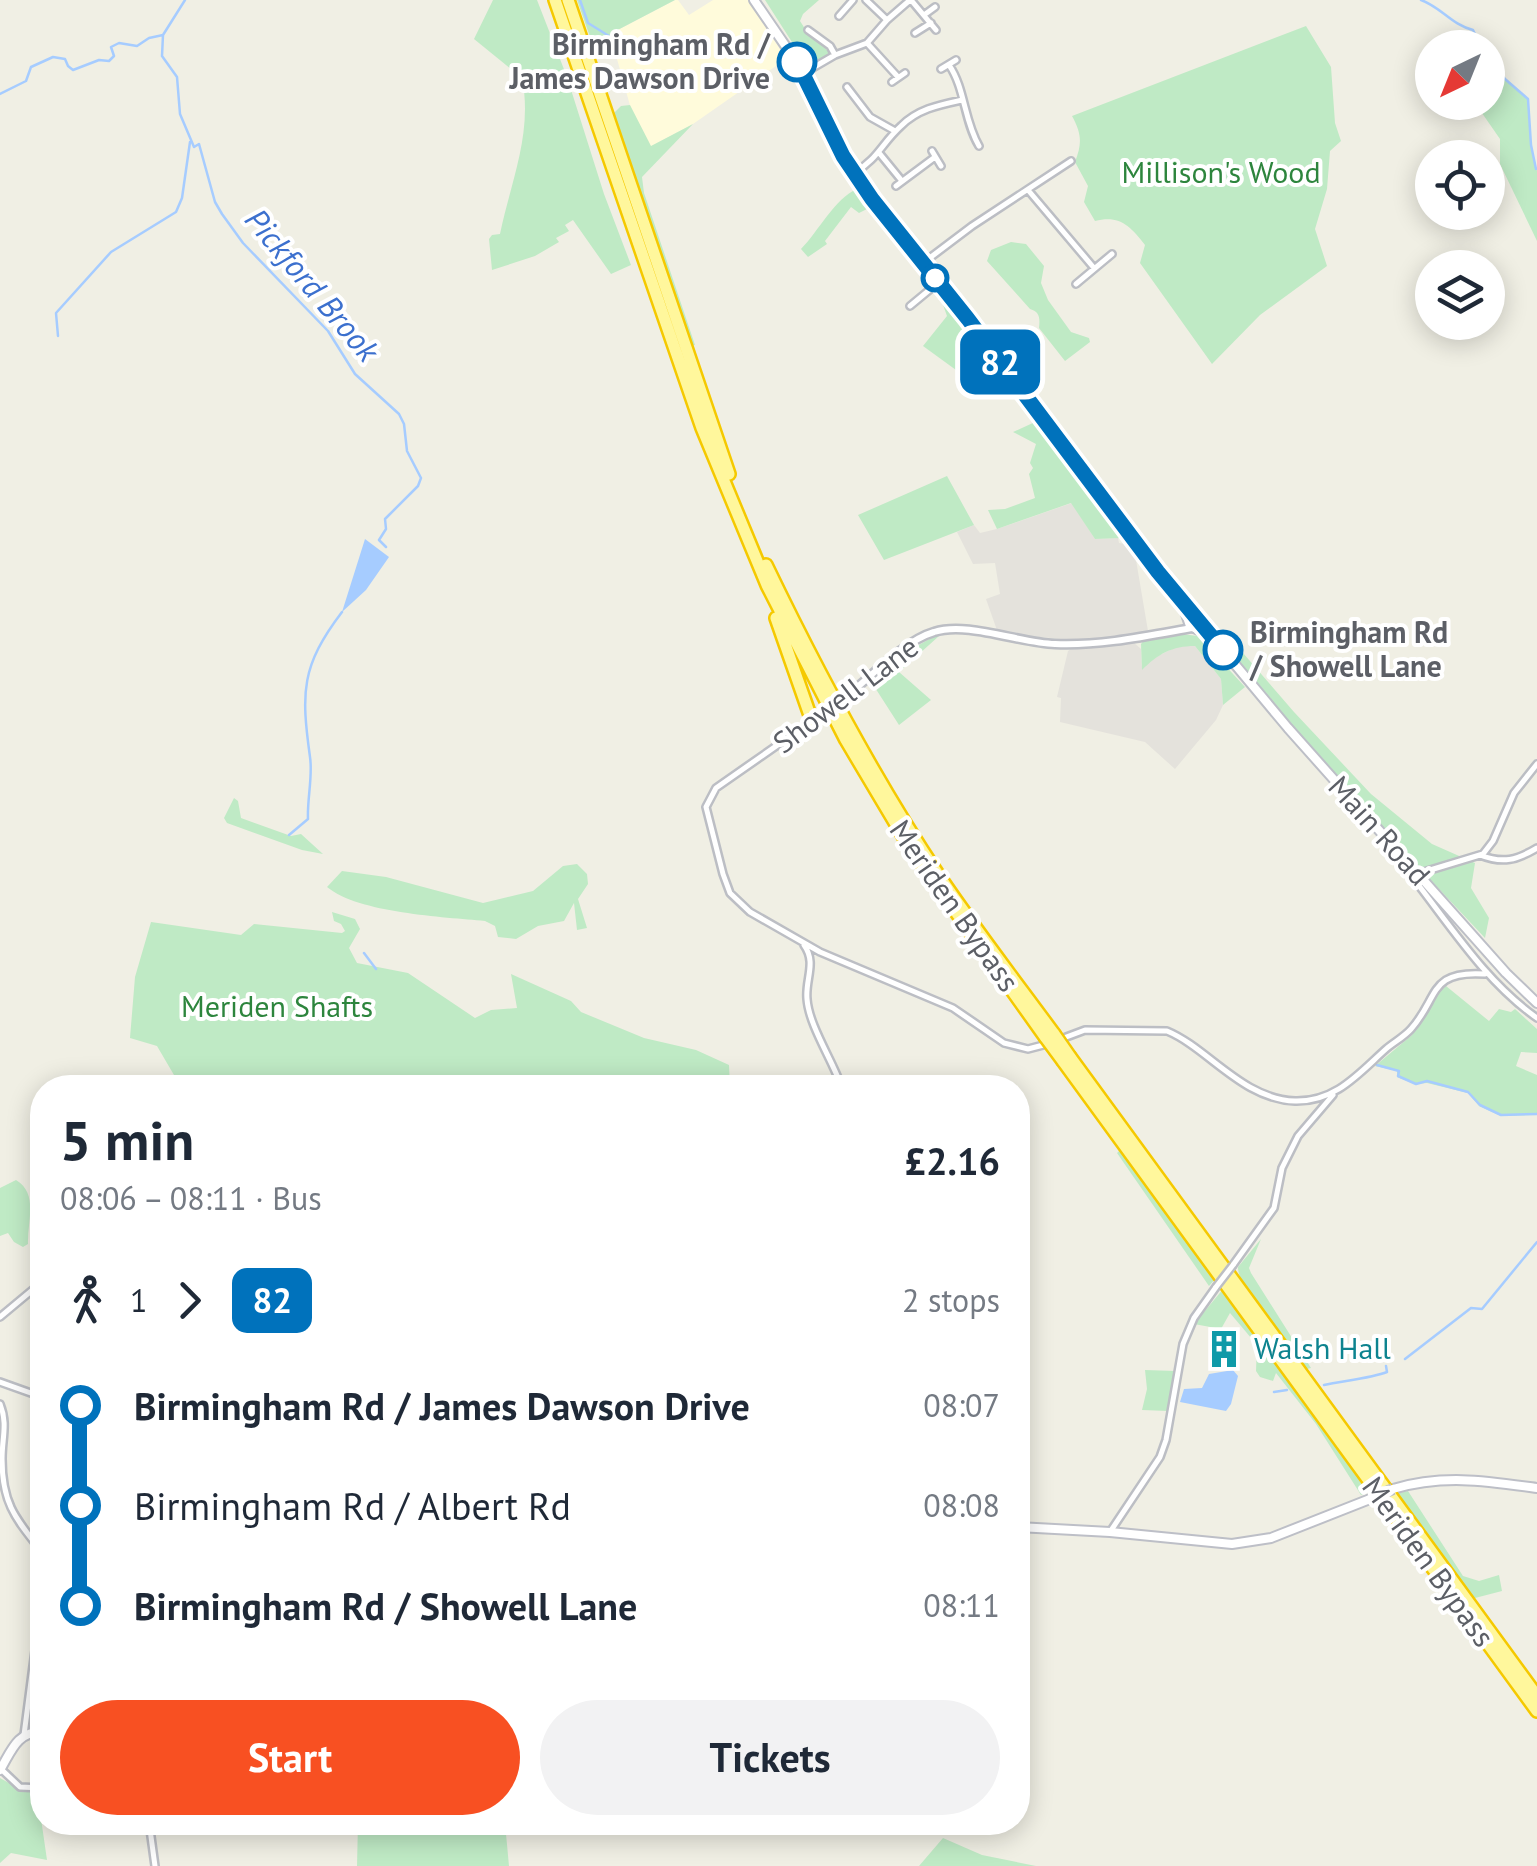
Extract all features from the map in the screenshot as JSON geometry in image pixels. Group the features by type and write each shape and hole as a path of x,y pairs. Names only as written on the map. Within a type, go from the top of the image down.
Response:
{"highway":[{"name":"Meriden Bypass","path":"556,0 702,428 767,585 846,740 909,846 1050,1036"},
{"name":"Meriden Bypass","path":"568,0 712,429 767,566 826,684 893,803 1066,1059 1537,1711"},
{"path":"767,585 770,602 817,718"},
{"name":"Meriden Bypass","path":"1066,1059 1537,1696"}],"main road":[{"path":"754,0 804,73 854,173 1170,586 1193,623"},
{"name":"Main Road","path":"1193,623 1226,654 1506,973 1537,1003"},
{"path":"1030,1527 1210,1544 1248,1543 1306,1526 1393,1489 1423,1481 1454,1478 1537,1488"},
{"path":"0,1770 12,1748 30,1734"}],"street":[{"path":"840,16 854,0"},
{"path":"866,0 886,20"},
{"path":"804,73 835,55 868,43 886,20 910,0 936,30"},
{"path":"840,2 846,7"},
{"path":"924,15 935,7"},
{"path":"914,33 931,23"},
{"path":"808,30 835,55"},
{"path":"816,47 822,40"},
{"path":"868,43 898,78"},
{"path":"941,69 953,62 979,146"},
{"path":"848,87 870,117 896,131"},
{"path":"854,98 862,92"},
{"path":"854,173 880,154 896,131 927,108 962,100"},
{"path":"965,143 974,138"},
{"path":"880,154 902,181"},
{"path":"896,186 934,154 942,166"},
{"path":"923,262 1072,161"},
{"path":"1028,190 1094,268"},
{"path":"1076,284 1112,254"},
{"path":"910,306 939,282"},
{"name":"Showell Lane","path":"801,943 750,912 730,893 706,804 716,788 842,700 906,648 935,631 963,630 1028,642 1077,644 1180,630 1193,623"},
{"path":"1537,764 1514,793 1493,841 1480,855 1416,872 1413,878 1485,974 1537,1018"},
{"path":"1480,855 1498,861 1522,859 1537,848"},
{"path":"801,943 952,1008 1004,1043 1028,1050 1084,1030 1167,1031 1229,1076 1270,1095 1294,1101 1321,1101 1336,1093 1409,1032 1442,982 1462,975 1485,974"},
{"path":"801,943 810,958 806,997 811,1018 836,1075"},
{"path":"810,958 820,952"},
{"path":"1110,1532 1160,1457 1183,1344 1194,1318 1274,1208 1282,1168 1321,1101"},
{"path":"0,1317 30,1292"},
{"path":"0,1382 30,1393"},
{"path":"0,1404 6,1426 2,1456 5,1497 30,1537"},
{"path":"24,1735 30,1689"},
{"path":"0,1770 20,1787 30,1787"},
{"path":"151,1835 155,1866"}],"shaded area":[{"path":"675,0 689,15 713,0 749,0 786,59 693,124 650,147 631,109 610,34"},
{"path":"1072,503 1095,539 1118,538 1135,554 1148,631 1082,641 998,633 986,599 1000,594 995,563 973,564 957,532 974,525 980,533 997,529"},
{"path":"1132,641 1141,649 1142,669 1152,659 1178,646 1195,646 1221,679 1223,705 1216,720 1175,769 1145,742 1060,722 1061,698 1057,697 1068,651"}],"green space":[{"path":"493,0 537,0 631,265 611,274 573,220 565,225 569,231 556,238 559,242 535,256 492,270 489,239 500,234 525,118 522,78 474,39"},
{"path":"577,0 675,0 610,34 612,43 594,48"},
{"path":"765,0 819,0 800,21 809,35 831,53 808,67"},
{"name":"Millison's Wood","path":"1306,26 1331,67 1335,123 1341,141 1330,151 1327,189 1315,229 1327,266 1260,315 1212,364 1140,263 1145,245 1124,224 1095,221 1084,202 1088,186 1075,162 1080,139 1072,116"},
{"path":"1505,79 1528,99 1537,171 1537,241 1505,174 1505,140 1500,139 1487,120 1505,120"},
{"path":"630,105 651,146 693,124 642,177 695,345 689,346 613,114 621,106"},
{"path":"857,189 871,207 859,213 851,207 825,241 827,244 808,257 801,249 834,207"},
{"path":"1011,242 1026,244 1044,266 1041,283 1048,300 1071,332 1089,338 1090,342 1065,361 1039,328 1038,314 987,261 991,250"},
{"path":"937,288 984,353 956,370 923,346 947,316"},
{"path":"1035,422 1123,533 1121,538 1095,539 1071,503 997,529 988,510 1005,509 1035,498 1029,474 1036,444 1013,432"},
{"path":"947,476 974,525 884,560 858,515"},
{"path":"1181,634 1198,636 1245,687 1223,705 1221,679 1195,646 1166,652 1142,670 1144,640"},
{"path":"939,636 899,672 931,700 899,725 872,683 908,651"},
{"path":"1230,638 1371,794 1432,844 1475,863 1471,888 1489,918 1485,938 1254,685 1231,651 1227,640"},
{"path":"234,798 241,818 291,836 301,834 323,854 227,823 224,818"},
{"path":"577,864 587,874 588,884 578,899 587,928 577,930 574,903 564,921 538,926 516,939 498,937 495,926 485,921 380,908 341,896 327,887 342,871 386,877 483,903 533,891 563,866"},
{"name":"Meriden Shafts","path":"332,912 355,919 360,929 349,948 357,963 408,973 475,1018 491,1010 517,1008 511,974 571,1001 581,1012 644,1038 696,1050 729,1065 729,1075 174,1075 157,1046 130,1038 135,977 151,922 241,935 254,924 345,931 334,921"},
{"path":"1446,986 1489,1021 1499,1009 1515,1009 1537,1029 1537,1053 1521,1052 1516,1066 1537,1075 1537,1115 1501,1116 1479,1106 1468,1093 1415,1084 1397,1077 1397,1071 1375,1066 1412,1035 1434,997"},
{"path":"1120,1150 1216,1278 1209,1286 1117,1153"},
{"path":"16,1180 30,1201 28,1244 23,1247 8,1233 0,1236 0,1188"},
{"path":"1261,1239 1249,1268 1311,1368 1307,1369 1277,1334 1240,1277 1238,1267"},
{"path":"1224,1288 1372,1491 1361,1495 1316,1424 1276,1373 1273,1381 1260,1377 1256,1371 1257,1345 1230,1313 1221,1329 1194,1324"},
{"path":"1145,1370 1176,1371 1168,1411 1142,1410 1147,1389"},
{"path":"1408,1491 1463,1576 1479,1581 1499,1575 1502,1591 1475,1598 1464,1588 1395,1494"},
{"path":"0,1778 30,1790 30,1835 43,1835 47,1860 11,1853 0,1863"},
{"path":"358,1835 506,1835 509,1866 357,1866"},
{"path":"943,1838 982,1855 1036,1866 919,1866"}],"water":[{"path":"365,539 389,557 366,590 342,612"},
{"path":"1233,1370 1238,1376 1226,1411 1180,1402 1184,1389 1202,1388 1209,1374"}],"waterway":[{"name":"Pickford Brook","path":"0,94 26,81 31,67 53,57 65,59 73,70 99,60 109,61 114,56 111,47 119,43 137,46 163,35 185,0"},
{"path":"580,0 588,23 609,36"},
{"path":"1421,0 1473,30"},
{"name":"Pickford Brook","path":"163,35 162,56 177,77 180,114 194,147 199,144 222,214 243,243 328,331 355,374 399,414 404,424 407,451 421,478 418,486 385,519 386,529 379,540 386,547"},
{"path":"1505,79 1528,99 1536,169"},
{"path":"58,336 56,313 111,252 176,212 182,198 190,142"},
{"path":"289,835 308,819 311,772 305,715 307,680 318,648 342,612"},
{"path":"364,953 376,969"},
{"path":"1377,1065 1399,1071 1398,1076 1416,1084 1427,1081 1468,1092 1480,1105 1501,1115 1537,1114"},
{"path":"1405,1359 1471,1308 1482,1309 1537,1242"},
{"path":"1324,1385 1381,1374 1387,1372 1386,1366"},
{"path":"1274,1392 1287,1390"}],"bus line":[{"name":"82","path":"797,62 843,156 872,199 968,319 1158,572 1223,650"}],"place":[{"name":"Birmingham Rd / James Dawson Drive","path":"797,62"},
{"name":"Birmingham Rd / Showell Lane","path":"1223,650"},
{"name":"Walsh Hall","path":"1224,1349"}]}
